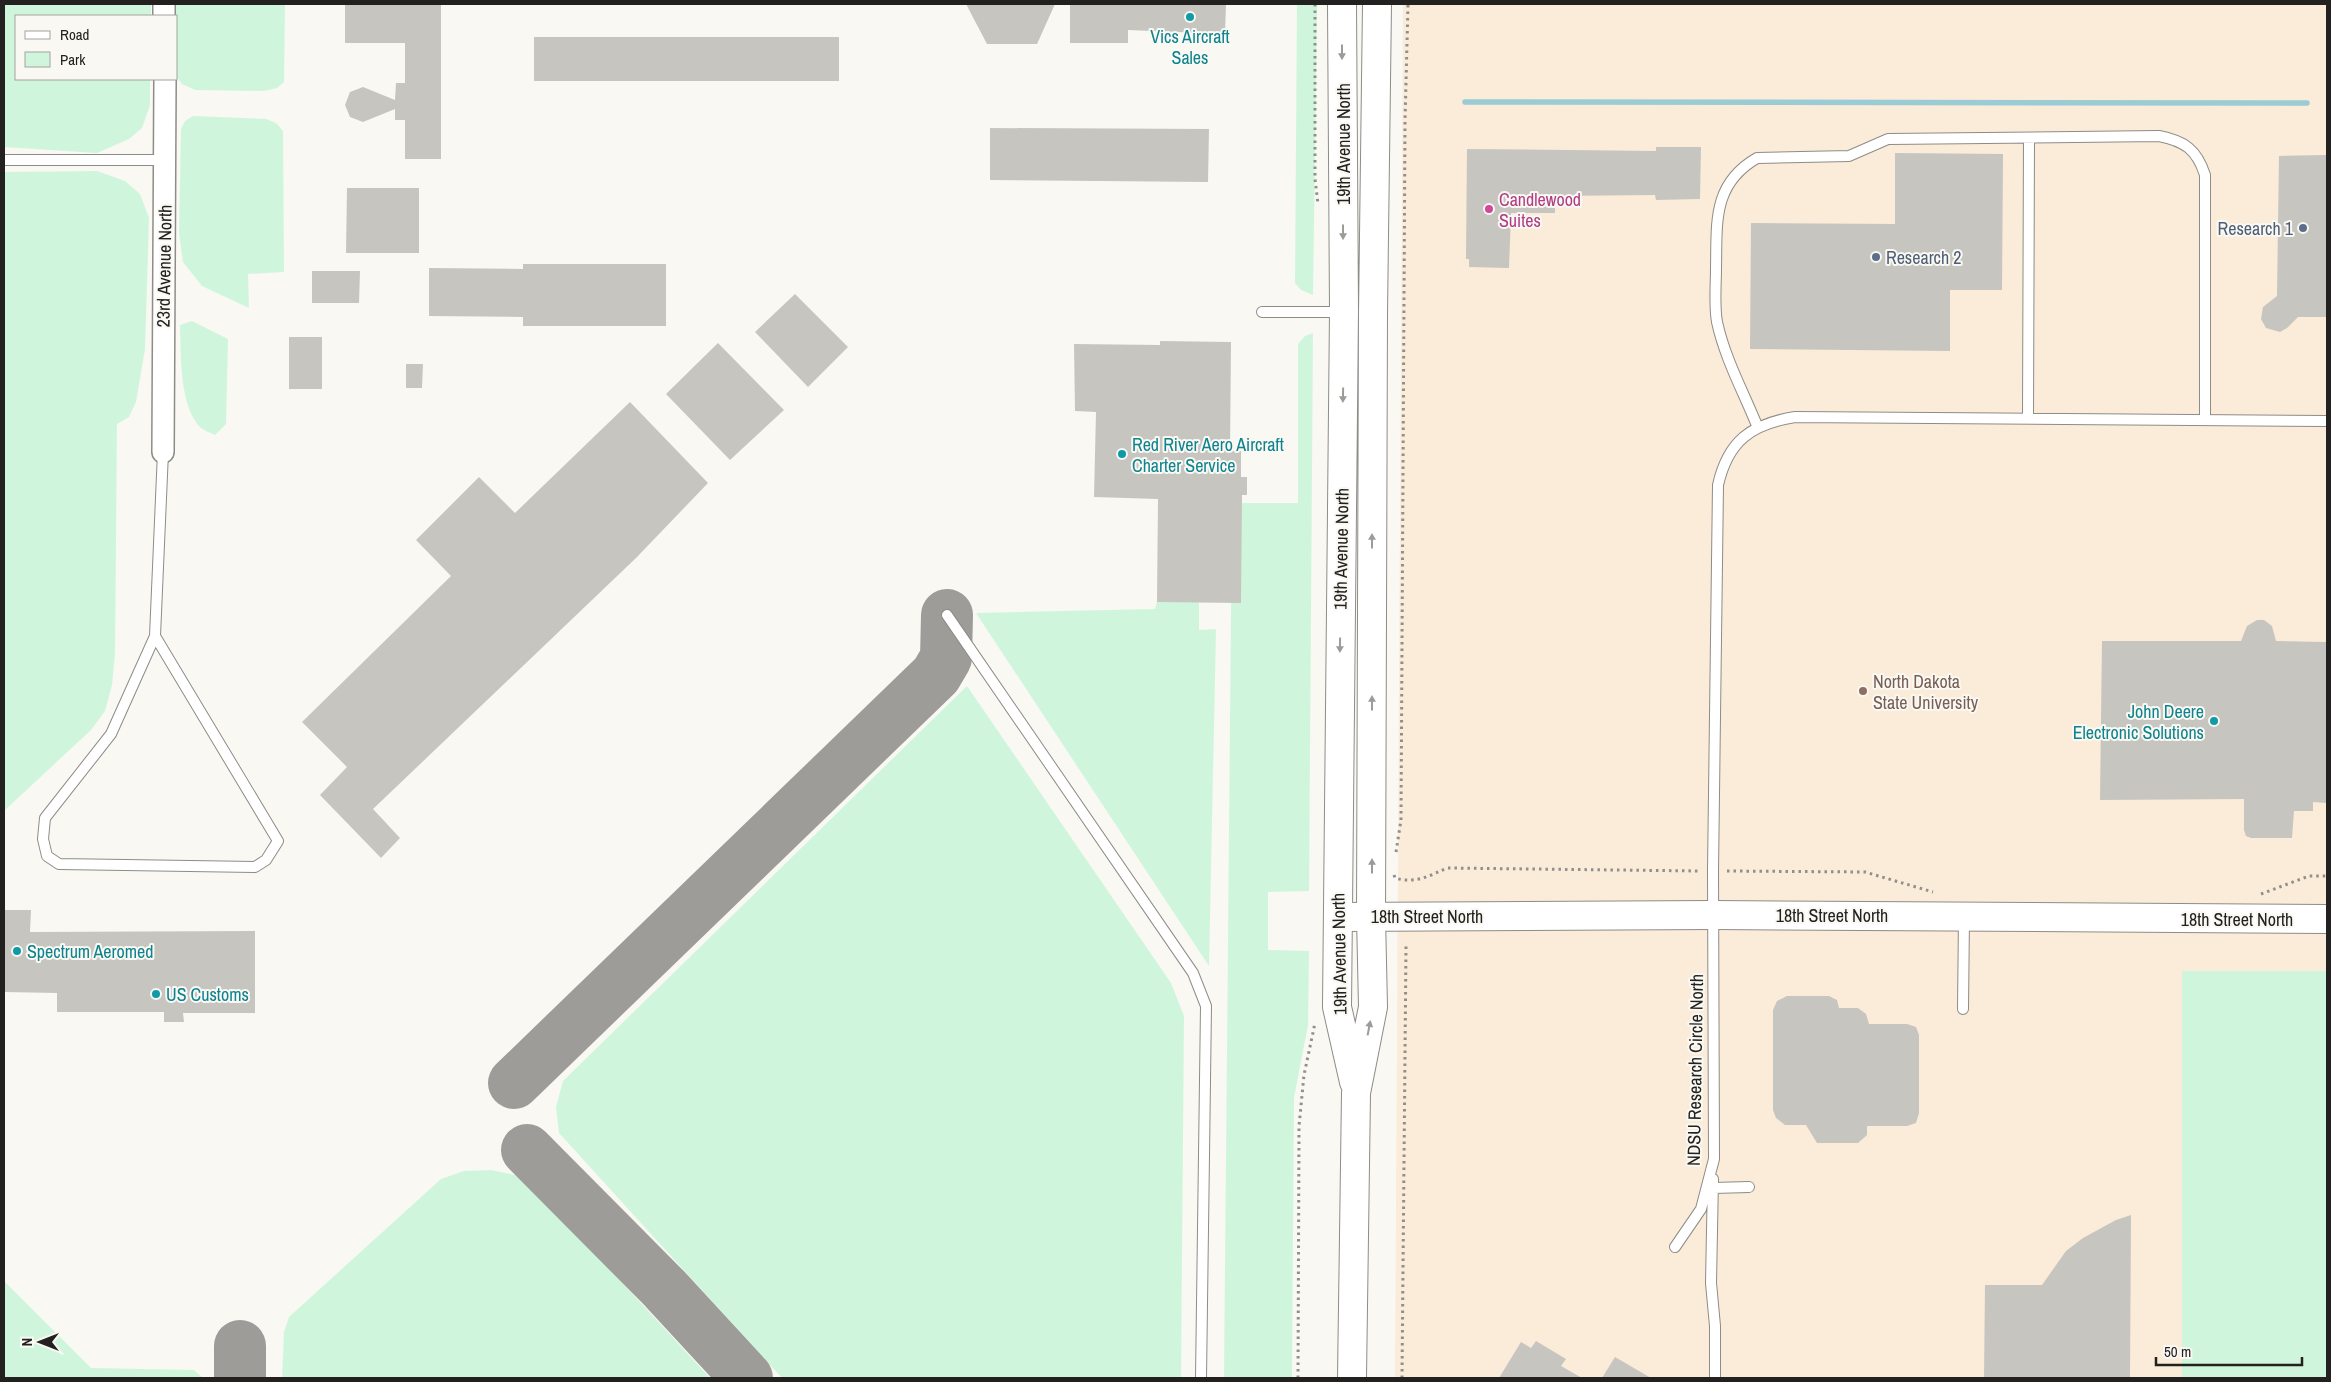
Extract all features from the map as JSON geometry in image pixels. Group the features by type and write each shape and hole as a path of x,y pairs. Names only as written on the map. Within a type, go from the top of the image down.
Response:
{"main road":[{"name":"19th Avenue North","path":"1342,4 1344,312 1337,1007 1356,1093"},
{"name":"19th Avenue North","path":"1352,1378 1356,1093 1373,1007 1373,333 1377,4"},
{"name":"18th Street North","path":"1338,917 1713,915 2327,920"}],"street":[{"name":"23rd Avenue North","path":"163,452 165,80"}],"lane":[{"path":"1758,428 1727,356 1717,320 1717,218 1721,198 1729,182 1744,165 1757,158 1849,156 1888,139 2159,136 2176,139 2200,159 2205,175 2205,420"},
{"path":"2028,418 2029,138"},
{"path":"4,160 165,160"},
{"path":"1262,312 1344,312"},
{"name":"NDSU Research Circle North","path":"1675,1246 1701,1209 1714,1159 1713,871 1718,485 1723,464 1731,449 1758,428 1775,420 1795,417 2327,421"},
{"path":"155,636 278,841 266,860 254,867 59,864 47,856 43,839 45,818 111,734 155,636 163,452"},
{"path":"947,615 1193,973 1206,1006 1201,1378"},
{"path":"1963,1008 1964,916"},
{"path":"1714,1159 1711,1282 1715,1326 1714,1378"},
{"path":"1713,1188 1749,1187"}],"path":[{"path":"1315,4 1315,180 1319,209"},
{"path":"1396,854 1401,820 1405,121 1408,4"},
{"path":"1393,872 1395,878 1404,880 1423,880 1447,868 1865,872 1939,893"},
{"path":"2251,894 2261,894 2309,876 2327,876"},
{"path":"1402,1378 1406,946"},
{"path":"1298,1378 1300,1117 1303,1084 1316,1013"}],"shaded area":[{"name":"North Dakota State University","path":"1403,4 2327,4 2327,1378 1395,1378"}],"green space":[{"path":"4,4 151,4 151,15 15,15 15,80 150,80 150,105 142,128 129,139 97,153 4,147"},
{"path":"174,4 285,4 284,82 277,88 264,91 195,90 182,84 178,79 178,15 174,15"},
{"path":"1297,4 1317,4 1313,295 1301,290 1295,283"},
{"path":"193,116 266,119 276,123 283,131 284,272 248,274 249,308 202,286 183,262 179,233 181,129 185,121"},
{"path":"97,171 125,181 140,194 149,218 145,349 136,402 129,417 117,424 115,653 112,685 105,711 91,730 4,811 4,172"},
{"path":"192,321 228,339 226,424 215,435 201,428 194,419 185,394 181,365 180,325"},
{"path":"1313,333 1309,891 1268,892 1268,950 1309,951 1308,1025 1294,1098 1292,1378 1224,1378 1232,503 1298,503 1298,344 1305,336"},
{"path":"1157,602 1199,602 1199,630 1216,629 1209,966 976,613 1155,609"},
{"path":"967,686 1171,983 1184,1016 1181,1378 782,1378 559,1133 556,1107 563,1081"},
{"path":"2182,971 2327,971 2327,1378 2182,1378"},
{"path":"491,1170 515,1175 536,1189 710,1378 282,1378 284,1332 289,1317 441,1179 464,1171"},
{"path":"4,1281 91,1368 194,1370 203,1378 4,1378"}],"building":[{"path":"345,4 441,4 441,159 405,159 405,120 395,120 395,109 363,122 350,117 345,105 350,92 363,87 395,100 396,83 405,83 405,43 345,43"},
{"path":"966,4 1055,4 1037,44 987,44"},
{"path":"1070,4 1226,4 1225,34 1128,30 1128,43 1070,43"},
{"path":"534,37 839,37 839,81 534,81"},
{"path":"990,128 1209,129 1208,182 990,180"},
{"name":"Candlewood Suites","path":"1656,147 1701,147 1700,199 1656,200 1655,195 1555,196 1555,213 1511,213 1509,268 1469,267 1469,259 1466,259 1467,149 1656,151"},
{"name":"Research 2","path":"1895,153 2003,154 2002,290 1950,290 1950,351 1750,349 1751,223 1895,224"},
{"name":"Research 1","path":"2327,155 2327,317 2298,317 2280,332 2266,328 2261,319 2263,307 2277,296 2279,156"},
{"path":"347,188 419,188 419,253 346,253"},
{"path":"523,264 666,264 666,326 523,326 523,317 429,316 429,268 523,269"},
{"path":"312,271 360,271 359,303 312,303"},
{"path":"795,294 848,347 808,387 755,332"},
{"path":"289,337 322,337 322,389 289,389"},
{"path":"1160,341 1231,342 1230,451 1241,451 1241,477 1247,477 1247,495 1242,495 1241,603 1157,602 1158,499 1094,497 1096,412 1075,411 1074,344 1160,345"},
{"path":"718,343 784,410 730,460 666,394"},
{"path":"406,364 423,364 422,388 406,388"},
{"path":"630,402 708,483 636,558 373,809 400,838 381,858 320,795 347,767 302,722 451,576 416,540 479,477 515,513"},
{"name":"John Deere Electronic Solutions","path":"2257,620 2264,620 2272,626 2276,641 2327,642 2327,803 2313,802 2313,811 2294,811 2292,838 2251,838 2246,836 2244,830 2244,799 2100,800 2102,641 2241,641 2247,626"},
{"name":"US Customs","path":"4,910 31,910 30,932 255,931 255,1013 183,1013 184,1022 164,1022 164,1012 57,1012 57,993 4,992"},
{"path":"1787,996 1829,996 1837,1000 1839,1008 1858,1008 1866,1014 1869,1024 1907,1024 1916,1027 1919,1035 1919,1113 1916,1123 1907,1126 1867,1126 1867,1135 1858,1143 1817,1143 1806,1125 1785,1125 1776,1118 1773,1110 1773,1010 1777,1001"},
{"path":"2131,1215 2130,1378 1984,1378 1985,1285 2042,1285 2066,1251 2083,1238 2116,1220"},
{"path":"1536,1341 1566,1359 1561,1366 1582,1378 1499,1378 1521,1342 1531,1348"},
{"path":"1615,1357 1651,1378 1602,1378"}],"waterway":[{"path":"1465,102 2307,103"}],"taxiway":[{"path":"514,1083 936,675 946,658 947,615"},
{"path":"527,1150 664,1288 747,1378"},
{"path":"240,1346 240,1378"}],"place":[{"name":"Vics Aircraft Sales","path":"1190,17"},
{"name":"Candlewood Suites","path":"1489,209"},
{"name":"Research 1","path":"2303,228"},
{"name":"Research 2","path":"1876,257"},
{"name":"Red River Aero Aircraft Charter Service","path":"1122,454"},
{"name":"North Dakota State University","path":"1863,691"},
{"name":"John Deere Electronic Solutions","path":"2214,721"},
{"name":"Spectrum Aeromed","path":"17,951"},
{"name":"US Customs","path":"156,994"}]}
